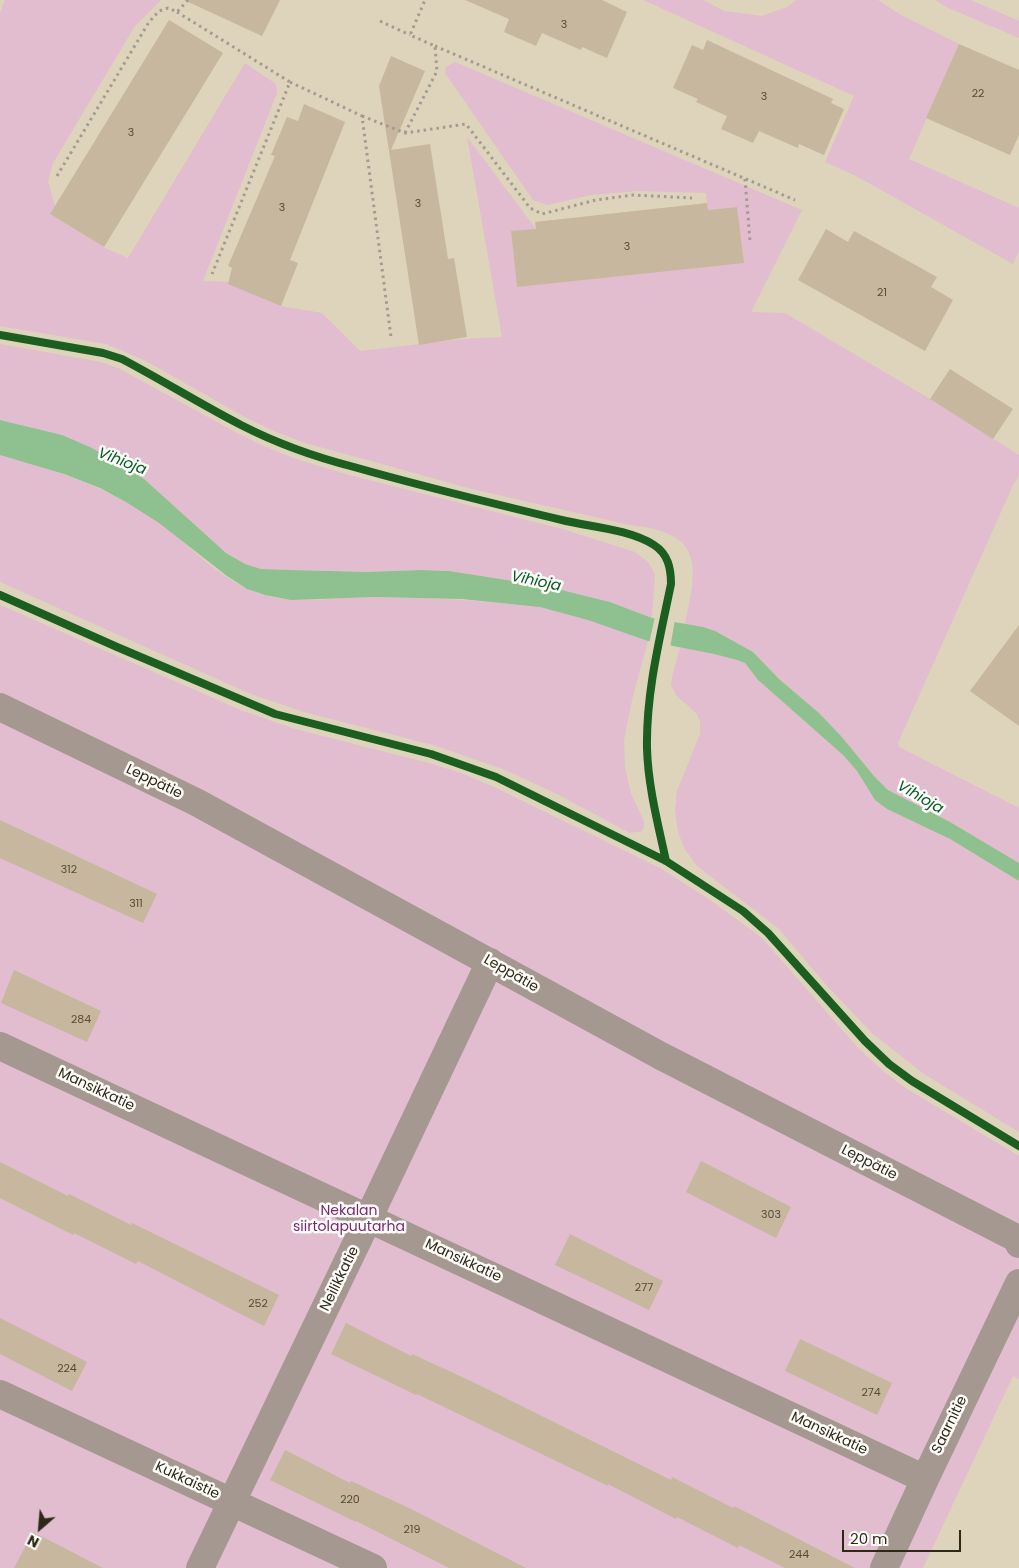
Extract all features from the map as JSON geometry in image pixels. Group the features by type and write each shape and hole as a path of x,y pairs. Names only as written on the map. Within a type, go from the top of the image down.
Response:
{"lane":[{"name":"Leppätie","path":"0,707 196,802 661,1056 1016,1238 1019,1244"},
{"name":"Neilikkatie","path":"200,1568 370,1217 490,962"},
{"name":"Mansikkatie","path":"0,1046 370,1217 925,1479"},
{"name":"Saarnitie","path":"884,1568 1019,1283"},
{"name":"Kukkaistie","path":"0,1394 373,1568"}],"path":[{"path":"177,12 188,0"},
{"path":"410,35 425,0"},
{"path":"57,176 149,22 159,11 168,8 290,82 362,116 405,133 466,124 530,208 542,214 596,200 633,195 692,198"},
{"path":"380,21 795,200"},
{"path":"405,133 437,71 435,46"},
{"path":"212,274 290,82"},
{"path":"362,116 391,337"},
{"path":"745,179 750,241"}],"green space":[{"path":"5,0 161,0 135,26 53,163 48,182 55,206 50,214 105,248 128,258 245,63 276,84 277,93 203,281 229,282 281,306 322,313 360,351 502,337 467,137 536,229 511,232 517,287 743,262 737,207 708,210 706,193 637,191 591,195 548,205 533,200 445,73 446,67 455,62 802,210 751,312 785,313 930,399 1019,455 1019,475 898,743 899,747 1019,808 1019,863 950,822 888,790 819,713 779,679 753,652 703,627 685,624 693,568 690,555 683,544 672,535 654,529 472,489 302,442 245,417 144,360 106,344 0,326 0,13"},
{"path":"643,0 703,0 724,11 762,16 787,7 796,0 878,0 901,15 959,44 909,159 1019,208 1019,251 1013,264 856,176 825,162 854,96"},
{"path":"935,0 971,0 1019,21 1019,38 946,7"},
{"path":"0,344 101,362 118,368 237,433 296,459 349,475 566,530 635,552 648,562 655,574 652,618 610,602 545,586 449,571 367,572 289,570 261,569 245,564 226,553 194,525 62,435 0,420"},
{"path":"0,455 63,474 121,499 159,523 222,574 249,590 264,595 306,600 393,597 530,605 581,617 648,641 632,700 624,740 625,768 631,794 644,821 642,831 630,833 557,794 503,769 433,745 304,712 251,694 0,582"},
{"name":"Nekalan siirtolapuutarha","path":"0,605 243,711 295,729 461,773 492,786 662,869 713,902 762,938 858,1048 883,1071 907,1089 1019,1156 1019,1379 1013,1376 923,1568 0,1568"},
{"path":"680,647 745,663 758,680 843,755 857,771 875,800 887,809 950,839 1019,881 1019,1132 924,1074 873,1034 829,988 778,928 697,866 684,848 678,832 675,810 677,791 700,734 700,721 697,714 676,695 671,685"}],"shaded area":[{"path":"0,420 62,435 92,448 144,479 226,553 245,564 261,569 367,572 449,571 545,586 610,602 652,618 715,631 753,652 779,679 819,713 888,790 950,822 1019,863 1019,881 950,839 887,809 875,800 857,771 843,755 758,680 745,663 714,654 648,641 588,620 540,607 462,599 374,597 291,600 265,595 247,589 227,576 159,523 100,488 64,474 0,455"}],"pier":[{"path":"655,616 675,620 670,648 649,644"}],"building":[{"path":"184,0 280,0 262,36"},
{"path":"465,0 602,0 627,12 607,58 582,47 581,50 542,33 536,46 504,32 509,19"},
{"path":"169,20 223,53 104,247 50,214"},
{"path":"707,40 833,99 831,103 844,109 824,155 799,144 798,148 759,131 753,143 721,129 727,116 696,102 698,99 673,88 692,45 703,50"},
{"path":"959,44 1019,70 1019,135 1010,155 926,118"},
{"path":"391,56 425,71 391,150 430,144 448,259 454,258 467,337 419,345 379,86"},
{"path":"304,104 345,122 290,260 298,263 281,306 228,284 232,268 228,266 275,156 271,155 287,117 298,121"},
{"path":"707,203 708,210 737,207 744,263 517,287 511,231 536,229 535,222"},
{"path":"826,229 848,242 854,231 937,277 931,287 953,300 925,351 798,280"},
{"path":"950,369 1013,409 993,439 930,399"},
{"path":"1019,625 1019,726 970,691"},
{"path":"0,820 157,894 143,923 0,858"},
{"path":"14,970 101,1011 87,1042 1,1003"},
{"path":"701,1161 791,1207 776,1238 686,1192"},
{"path":"0,1162 68,1196 69,1194 131,1225 132,1223 279,1295 264,1326 138,1261 136,1264 0,1198"},
{"path":"570,1234 663,1281 649,1310 555,1265"},
{"path":"0,1318 87,1362 72,1391 0,1354"},
{"path":"346,1323 411,1356 412,1354 475,1383 671,1480 672,1477 733,1508 734,1506 855,1568 785,1568 739,1545 738,1548 677,1517 676,1519 608,1484 608,1486 416,1395 331,1354"},
{"path":"800,1339 892,1383 877,1415 785,1371"},
{"path":"285,1450 350,1483 351,1481 411,1509 526,1568 449,1568 270,1480"},
{"path":"33,1532 103,1568 14,1568"}],"cycle path":[{"path":"0,335 103,353 122,359 241,425 282,444 310,454 460,495 566,521 623,532 654,545 666,557 671,584 651,686 647,727 651,791 666,861"},
{"path":"0,595 275,714 431,754 496,777 666,861 743,911 768,933 865,1041 889,1064 912,1081 1019,1146"}],"water label":[{"name":"Vihioja","path":"122,462"},
{"name":"Vihioja","path":"536,582"},
{"name":"Vihioja","path":"920,798"}]}
